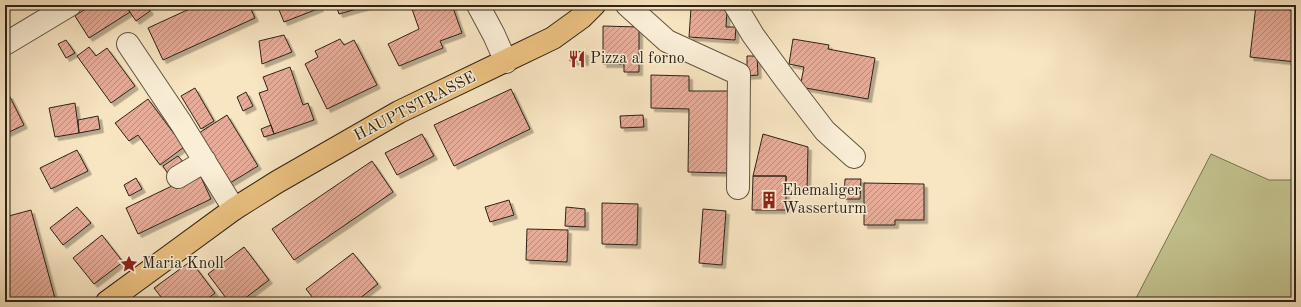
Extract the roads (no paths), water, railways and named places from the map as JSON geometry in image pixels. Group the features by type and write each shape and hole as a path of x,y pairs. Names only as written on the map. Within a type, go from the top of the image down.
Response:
{"main road":[{"name":"HAUPTSTRASSE","path":"107,302 234,209 277,182 399,112 506,62 553,38 582,17 594,5"}],"street":[{"path":"5,44 70,5"},
{"path":"627,5 667,41 739,74 738,188"},
{"path":"735,5 753,35 789,85 825,130 854,158"},
{"path":"484,7 506,62"},
{"path":"128,44 181,123 234,209"},
{"path":"178,177 205,161"}],"place":[{"name":"Pizza al forno","path":"577,59"},
{"name":"Ehemaliger Wasserturm","path":"769,200"},
{"name":"Maria Knoll","path":"129,264"}]}
